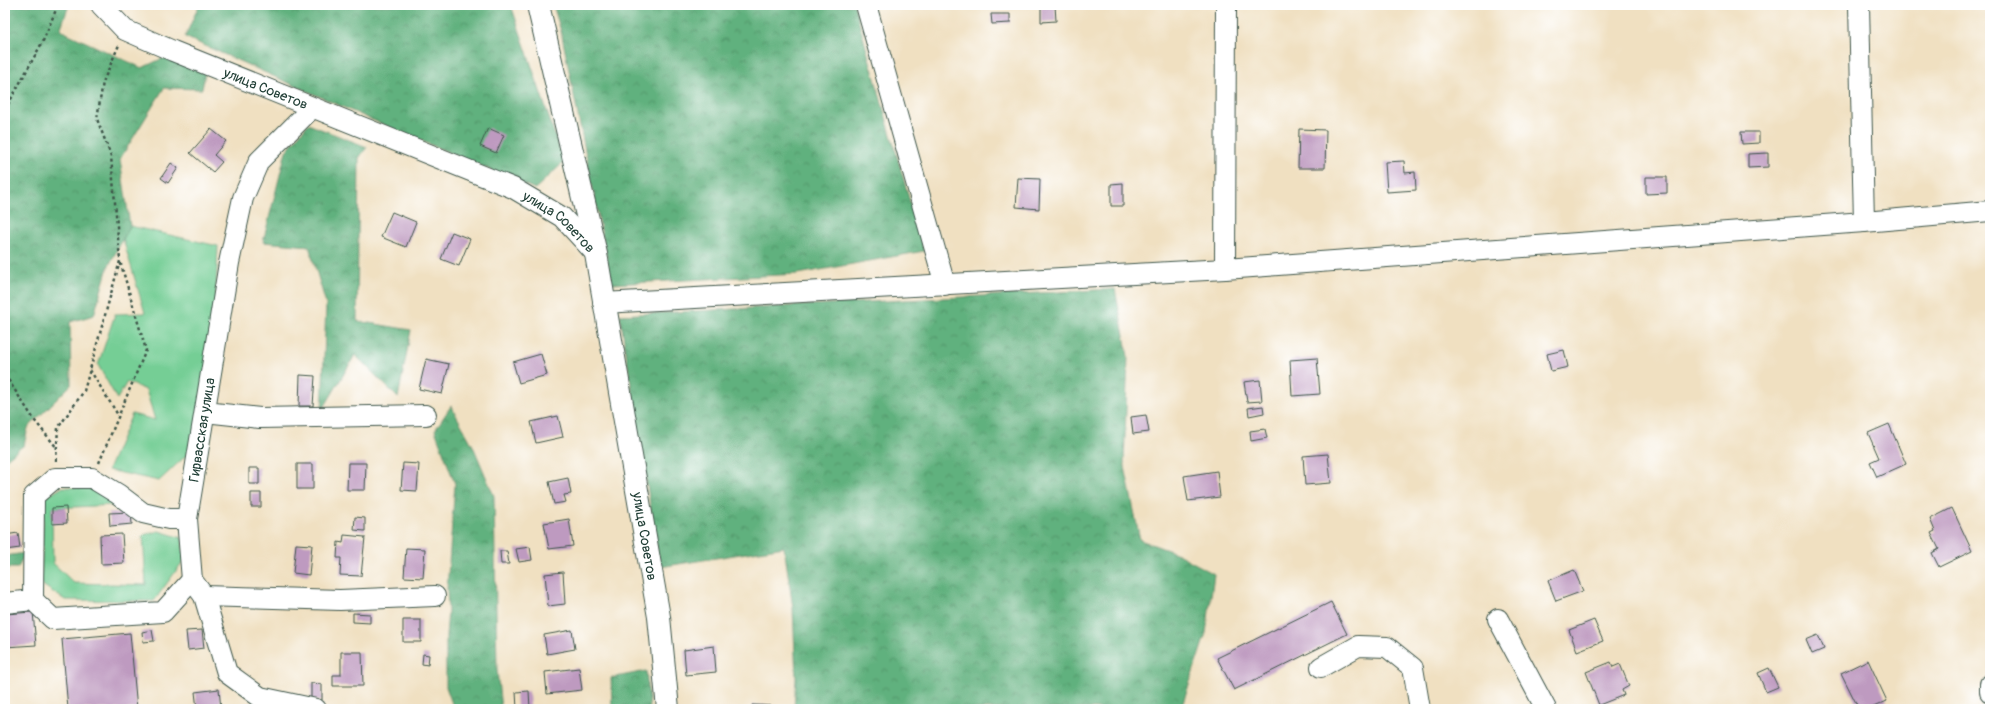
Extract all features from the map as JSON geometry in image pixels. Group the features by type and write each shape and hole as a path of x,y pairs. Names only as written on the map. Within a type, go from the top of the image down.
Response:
{"main road":[{"path":"538,5 596,254"},
{"name":"улица Советов","path":"596,254 603,303 659,617 668,709"}],"street":[{"name":"улица Советов","path":"100,5 125,30 312,108 513,188 562,217 596,254"},
{"path":"866,5 945,285"},
{"path":"1225,268 1226,5"},
{"path":"1859,5 1864,222"},
{"name":"Гирвасская улица","path":"192,580 187,520 230,263 243,198 259,161 312,108"},
{"path":"603,303 945,285 1225,268 1864,222 1990,211"},
{"path":"205,412 260,418 426,415"},
{"path":"187,520 169,519 143,513 118,494 92,478 55,478 34,496 33,600 53,619 163,612 192,580 204,596 227,673 260,697 316,709"},
{"path":"204,596 340,600 435,596"},
{"path":"5,603 33,600"},
{"path":"1498,619 1546,709"},
{"path":"1321,667 1358,646 1387,647 1413,668 1420,709"},
{"path":"1990,684 1990,692"}],"path":[{"path":"5,110 43,40 58,5"},
{"path":"92,478 146,350 120,261 111,156 98,119 103,82 125,30"},
{"path":"55,478 58,428 84,390 120,261"},
{"path":"90,370 119,416"},
{"path":"5,375 35,421 57,448"}],"green space":[{"path":"5,5 69,5 60,30 142,68 163,58 205,73 202,89 164,88 120,159 130,226 108,267 94,315 70,322 71,385 28,428 24,445 5,460"},
{"path":"199,5 511,5 564,162 535,189 370,119 185,37"},
{"path":"553,5 854,5 924,251 798,274 612,284 561,31"},
{"path":"308,124 367,147 359,158 357,321 411,330 398,398 355,355 322,411 326,304 309,246 263,242 286,151"},
{"path":"130,226 218,246 214,333 191,451 159,481 108,470 132,414 155,420 146,390 127,382 117,399 98,365 115,314 145,313 123,239"},
{"path":"1115,289 1128,356 1124,462 1140,540 1176,553 1214,574 1206,633 1181,709 794,709 796,678 793,608 784,547 660,567 620,315"},
{"path":"451,406 473,446 494,496 497,670 501,709 454,709 446,687 446,636 448,611 447,589 455,484 435,430"},
{"path":"63,487 99,489 115,505 52,508 53,563 74,583 146,585 143,535 159,531 182,538 184,560 154,601 65,600 41,584 44,498"},
{"path":"25,553 18,568 5,568 5,556"},
{"path":"646,671 650,709 612,709 611,678"}],"building":[{"path":"1041,5 1055,5 1056,21 1041,22"},
{"path":"991,14 1010,14 1010,23 992,24"},
{"path":"488,128 504,135 496,153 480,146"},
{"path":"211,129 226,141 214,155 222,162 213,172 190,153"},
{"path":"1299,129 1326,130 1325,168 1298,168"},
{"path":"1741,132 1759,132 1759,143 1742,144"},
{"path":"1768,153 1768,167 1748,168 1748,154"},
{"path":"1404,161 1405,173 1415,172 1416,190 1387,192 1385,162"},
{"path":"171,163 178,168 168,183 161,178"},
{"path":"1646,177 1667,177 1667,193 1646,194"},
{"path":"1018,178 1040,179 1039,209 1016,207"},
{"path":"1123,183 1123,206 1111,206 1111,184"},
{"path":"392,212 416,222 406,247 381,237"},
{"path":"452,232 470,239 459,266 441,259"},
{"path":"1564,350 1568,367 1551,371 1547,354"},
{"path":"541,354 547,375 519,383 513,362"},
{"path":"1317,358 1320,394 1292,396 1290,360"},
{"path":"426,359 449,364 442,394 419,389"},
{"path":"300,375 315,376 313,406 299,406"},
{"path":"1260,380 1262,401 1247,402 1244,382"},
{"path":"1263,406 1264,413 1249,416 1248,408"},
{"path":"1146,415 1149,432 1133,434 1131,417"},
{"path":"558,416 563,437 536,443 531,422"},
{"path":"1889,424 1906,464 1877,477 1870,462 1879,458 1868,433"},
{"path":"1265,429 1267,438 1251,441 1250,431"},
{"path":"1328,454 1331,483 1305,485 1303,456"},
{"path":"348,463 366,463 365,490 347,490"},
{"path":"403,463 419,464 417,491 401,490"},
{"path":"297,464 313,464 313,489 297,489"},
{"path":"249,468 259,468 259,484 249,484"},
{"path":"1217,471 1220,497 1188,501 1184,476"},
{"path":"568,478 571,494 564,495 566,502 554,504 549,482"},
{"path":"251,493 261,493 261,507 251,507"},
{"path":"66,507 67,523 52,524 52,508"},
{"path":"1952,508 1972,551 1939,567 1932,553 1939,549 1931,533 1935,531 1930,519"},
{"path":"131,512 132,524 110,526 109,513"},
{"path":"355,517 365,518 365,531 354,530"},
{"path":"569,519 573,546 549,549 544,523"},
{"path":"18,533 20,548 5,550 5,535"},
{"path":"122,534 124,563 101,564 100,535"},
{"path":"344,535 365,537 361,576 340,575 341,558 337,558 338,542 343,543"},
{"path":"296,544 312,545 309,575 293,573"},
{"path":"530,547 532,560 519,562 516,549"},
{"path":"406,548 425,549 423,578 404,577"},
{"path":"500,551 507,551 509,564 501,564"},
{"path":"1574,570 1583,591 1556,601 1548,581"},
{"path":"563,572 565,604 548,606 545,574"},
{"path":"1331,602 1347,634 1234,690 1217,658"},
{"path":"33,612 36,645 5,647 5,614"},
{"path":"353,613 370,614 370,623 353,622"},
{"path":"403,620 421,620 421,642 403,642"},
{"path":"1594,620 1603,641 1577,651 1569,630"},
{"path":"152,630 154,641 143,642 142,632"},
{"path":"202,630 204,648 188,650 186,631"},
{"path":"572,630 575,649 547,654 544,635"},
{"path":"130,633 137,709 68,709 62,639"},
{"path":"1818,635 1824,649 1812,654 1806,640"},
{"path":"714,646 716,672 686,675 684,650"},
{"path":"341,652 362,652 363,686 333,686 333,675 341,675"},
{"path":"423,654 429,655 428,665 422,664"},
{"path":"1868,660 1887,701 1869,709 1859,709 1841,673"},
{"path":"1611,662 1613,667 1620,664 1629,686 1622,690 1624,695 1599,705 1586,672"},
{"path":"579,668 582,690 547,694 545,672"},
{"path":"1769,668 1778,687 1766,692 1758,673"},
{"path":"311,683 322,684 322,700 311,700"},
{"path":"219,689 221,709 197,709 195,692"},
{"path":"529,691 530,709 517,709 516,692"},
{"path":"752,705 780,706 780,709 752,709"}]}
